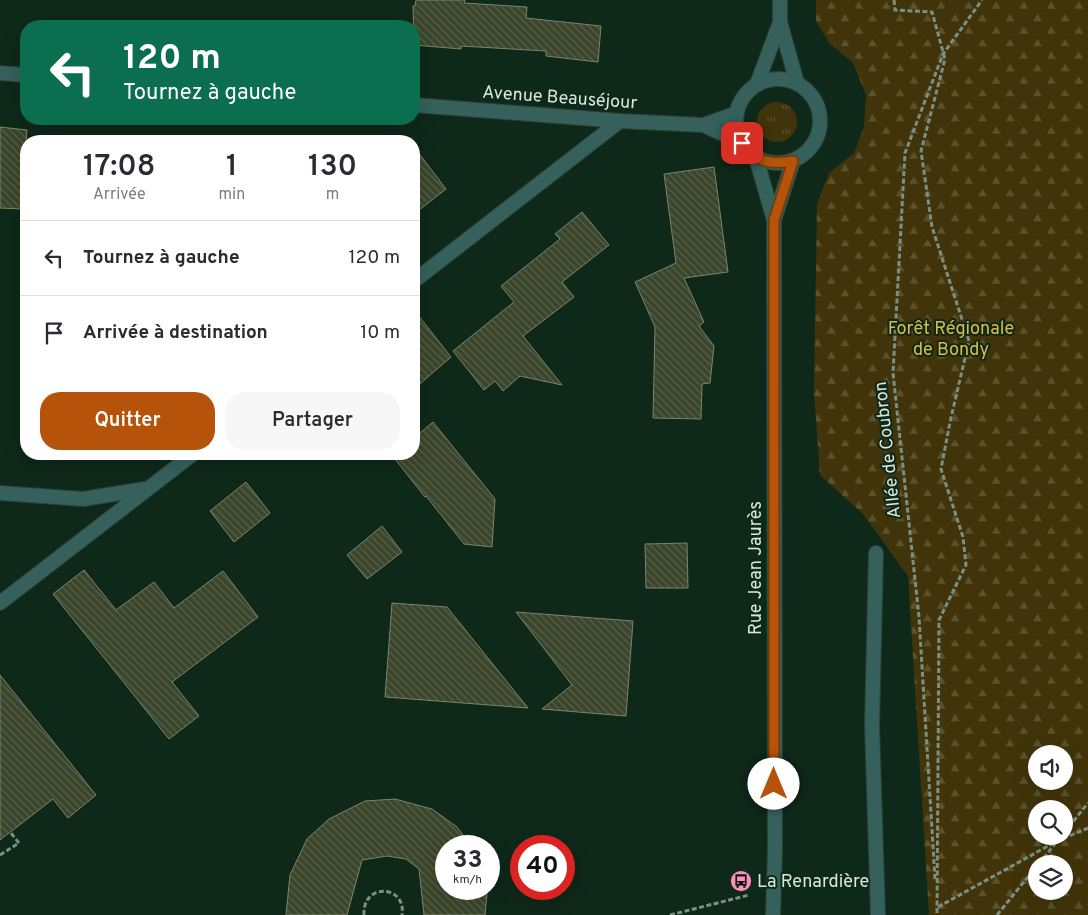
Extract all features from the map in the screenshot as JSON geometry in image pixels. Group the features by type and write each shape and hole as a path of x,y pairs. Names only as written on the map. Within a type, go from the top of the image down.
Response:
{"street":[{"path":"780,0 780,22 797,82"},
{"path":"757,84 780,22"},
{"path":"0,73 20,75"},
{"path":"777,79 797,82 808,91 816,102 820,116 819,130 814,143 805,154 793,161 780,163 756,158 742,143 738,134 737,112 741,101 748,91 757,84 777,79"},
{"name":"Avenue Beauséjour","path":"420,105 620,121 704,125 742,143"},
{"name":"Avenue Beauséjour","path":"704,125 737,112"},
{"path":"420,276 620,121"},
{"name":"Rue Jean Jaurès","path":"756,158 774,220 774,915"},
{"name":"Rue Jean Jaurès","path":"774,220 793,161"},
{"path":"0,604 185,460"},
{"path":"0,493 83,499 148,489"},
{"path":"876,553 872,726 878,915"}],"path":[{"path":"894,0 895,10 932,12 945,58 921,151 932,227 970,341 950,422 941,469 963,537 966,566 940,620 937,915"},
{"name":"Allée de Coubron","path":"937,907 919,617 893,373 906,153 943,54 982,0"},
{"path":"1073,822 1088,803"},
{"path":"1073,834 1088,828"},
{"path":"0,855 19,843 10,832"},
{"path":"937,907 1050,845"},
{"path":"1046,855 1054,845"},
{"path":"997,915 1028,877"},
{"path":"670,915 774,889"},
{"path":"364,915 364,908 370,897 382,891 394,894 399,899 402,904 402,915"}],"green space":[{"name":"Forêt Régionale de Bondy","path":"816,0 1088,0 1088,915 929,915 908,576 863,514 820,475 814,393 817,204 829,173 854,153 864,126 866,95 853,63 829,43 816,21"},
{"path":"777,102 791,108 797,122 791,136 777,142 763,136 757,122 763,108"}],"building":[{"path":"416,0 465,0 464,3 527,7 526,18 601,26 598,62 546,56 546,51 461,46 461,49 420,46 420,20 413,20 413,6 415,6"},
{"path":"0,127 27,130 27,135 20,135 20,209 0,208"},
{"path":"420,155 446,189 420,209"},
{"path":"714,167 728,272 684,278 704,322 699,326 714,346 710,383 702,384 701,419 653,418 655,327 635,282 676,263 664,174"},
{"path":"582,212 609,245 562,282 574,297 523,336 562,385 520,376 503,391 495,381 484,390 453,351 514,302 501,286 560,239 555,234"},
{"path":"420,318 451,357 420,384"},
{"path":"433,422 495,499 492,547 464,544 396,460 420,460 420,433"},
{"path":"246,482 270,513 234,542 210,511"},
{"path":"382,526 402,552 367,579 347,555"},
{"path":"687,543 688,588 646,588 645,544"},
{"path":"84,570 116,610 154,582 174,608 223,571 258,617 172,682 199,716 169,739 53,594"},
{"path":"392,603 447,607 528,708 385,697"},
{"path":"516,612 633,621 626,716 542,709 572,685"},
{"path":"0,675 96,795 68,818 53,799 0,840"},
{"path":"395,799 432,809 457,827 463,835 435,835 435,900 486,900 485,915 424,915 419,869 406,859 387,856 362,860 347,915 286,915 290,875 307,839 329,819 365,801"}],"place":[{"name":"La Renardière","path":"741,881"}],"route":[{"path":"742,143 756,158 780,163 793,161 774,220 774,784"}]}
